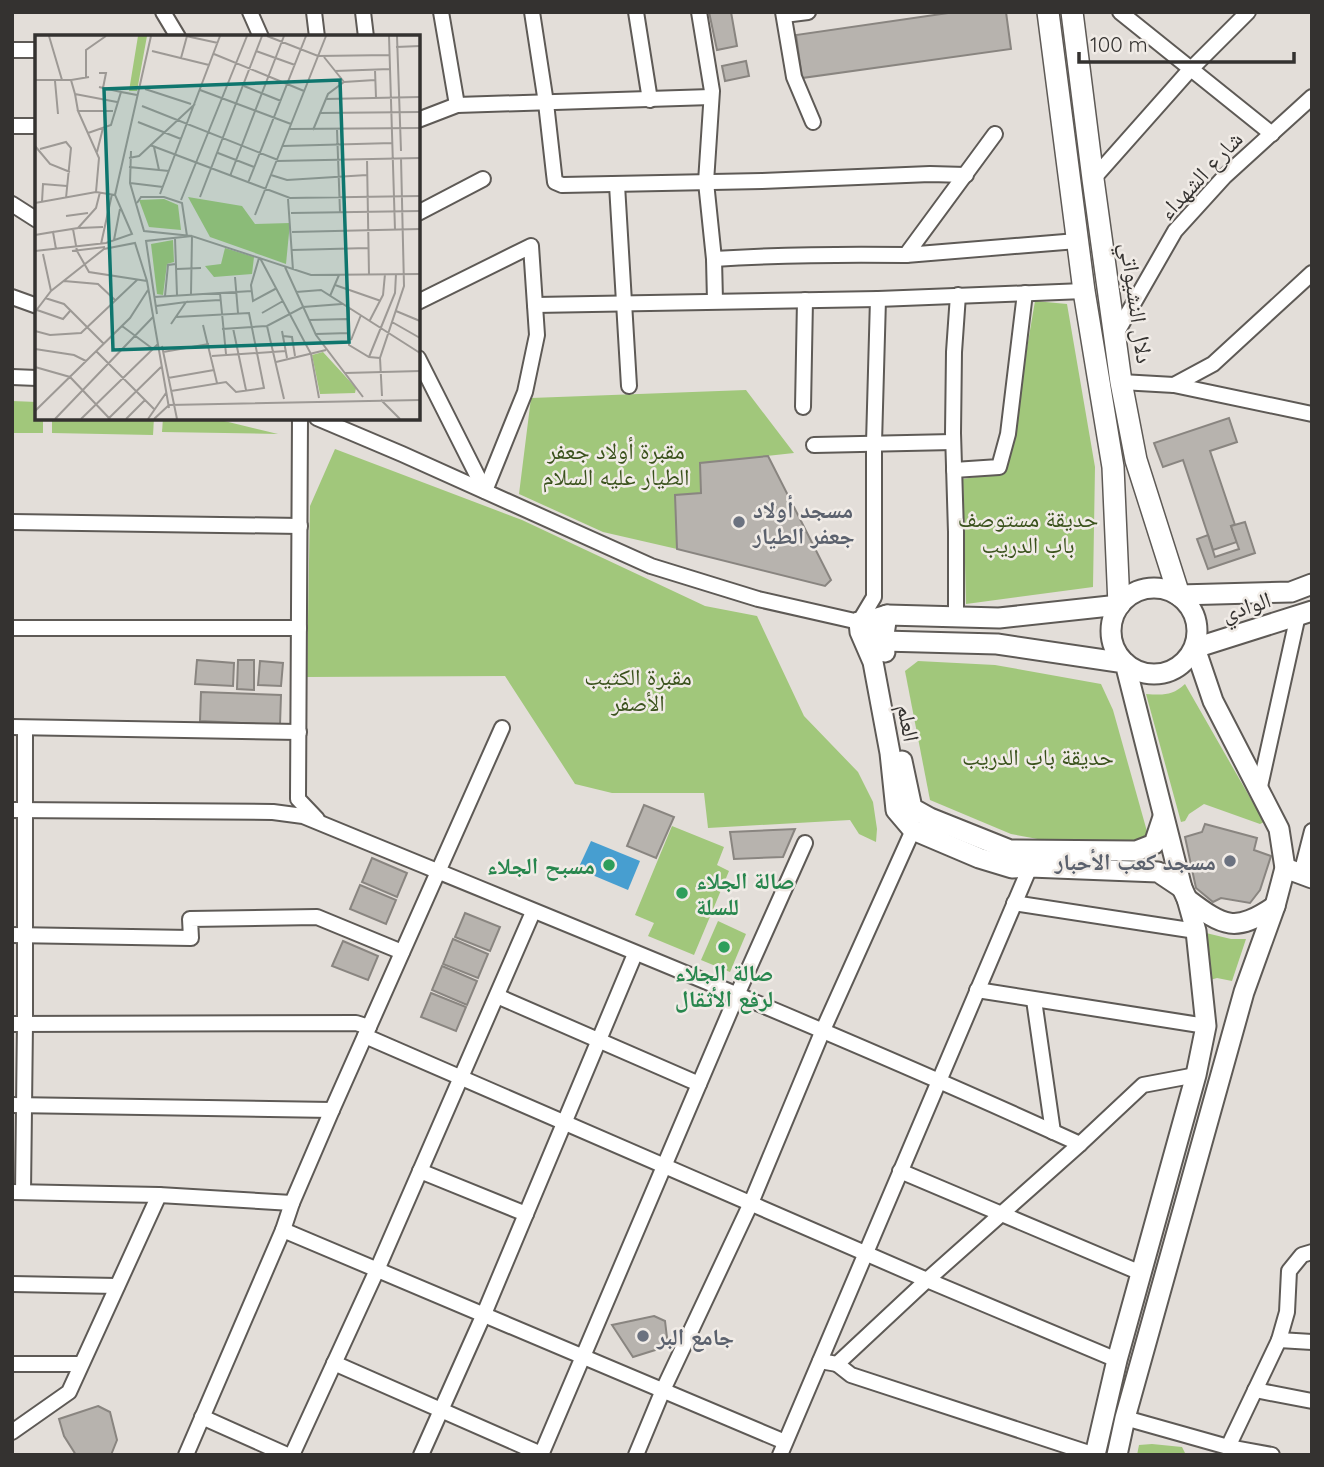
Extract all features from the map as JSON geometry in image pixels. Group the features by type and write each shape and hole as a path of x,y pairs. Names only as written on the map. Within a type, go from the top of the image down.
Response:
{"main road":[{"path":"1048,12 1084,291 1113,467 1119,605"},
{"name":"دلال النشيواتي","path":"1077,16 1093,179 1121,382 1136,460 1179,595"},
{"path":"1179,595 1291,592 1312,584"},
{"path":"1153,587 1167,589 1179,595 1190,605 1198,634 1195,648 1187,660 1164,673 1150,674 1125,663 1112,642 1113,617 1119,605 1128,596 1153,587"},
{"path":"859,622 887,615 999,618 1119,605"},
{"name":"الوادي","path":"1195,648 1305,613"},
{"name":"العلم","path":"887,615 883,641 900,754 912,808 913,830"},
{"path":"859,622 883,641 997,644 1125,663"},
{"name":"العلم","path":"859,622 860,632 873,662 890,753 896,810 913,830"},
{"path":"1117,1455 1244,992 1275,906 1299,873 1213,701 1195,648"},
{"path":"1095,1455 1117,1360 1196,1075 1206,1027 1196,931 1163,817 1125,663"},
{"path":"912,808 930,818 1010,850 1136,851 1154,844 1163,817"},
{"path":"913,830 979,858 1012,867 1158,872 1212,918 1236,925 1256,919 1275,906"}],"street":[{"path":"163,12 176,35"},
{"path":"250,12 260,35"},
{"path":"314,12 317,35"},
{"path":"363,12 366,35"},
{"path":"442,12 457,106"},
{"path":"532,12 555,182 562,185 965,175"},
{"path":"636,12 650,100"},
{"path":"699,12 712,91 706,182 714,260 715,302"},
{"path":"808,12 784,14 794,78 813,122"},
{"path":"1120,12 1272,134"},
{"path":"1093,179 1192,69 1248,12"},
{"path":"12,50 35,50"},
{"path":"420,119 457,106 711,97"},
{"name":"شارع الشهداء","path":"1116,334 1175,231 1225,176 1312,97"},
{"path":"12,126 35,126"},
{"path":"906,255 995,134"},
{"path":"420,212 484,178"},
{"path":"617,185 629,386"},
{"path":"12,204 33,214"},
{"path":"714,260 768,256 906,255 1077,241"},
{"path":"420,301 531,246 537,335 525,392 485,491"},
{"path":"1174,385 1213,364 1309,280"},
{"path":"535,306 878,299 1084,291"},
{"path":"954,470 999,467 1008,434 1025,293"},
{"path":"956,616 953,442 958,295"},
{"path":"12,297 35,305"},
{"path":"341,424 651,566 758,598 859,622 874,597 878,299"},
{"path":"803,407 805,300"},
{"path":"420,362 485,491"},
{"path":"12,377 35,377"},
{"path":"1121,382 1174,385 1312,414"},
{"path":"300,420 298,799 323,824"},
{"path":"814,445 953,442"},
{"path":"12,522 300,526"},
{"path":"1259,791 1305,613"},
{"path":"12,628 299,628"},
{"path":"292,1203 159,1195 18,1192 19,727 299,732"},
{"path":"186,1455 332,1110 502,728"},
{"path":"19,810 273,812 303,816 823,1030 1080,1144"},
{"path":"636,1455 663,1390 751,1203 823,1030 913,830"},
{"path":"1299,873 1312,831"},
{"path":"334,1363 541,1455 737,995 805,844"},
{"path":"283,1230 663,1390 783,1448 1030,867"},
{"path":"1014,903 1196,931"},
{"path":"202,1417 290,1455 377,1270 533,912"},
{"path":"18,935 191,938 190,919 317,917 402,952"},
{"path":"421,1455 484,1314 635,954"},
{"path":"977,990 1206,1027"},
{"path":"497,996 699,1084"},
{"path":"1034,1000 1053,1132"},
{"path":"19,1024 356,1023 460,1077 1117,1360"},
{"path":"837,1364 926,1280 1143,1085 1196,1075"},
{"path":"18,1106 332,1110"},
{"path":"420,1171 526,1214"},
{"path":"900,1171 1141,1273"},
{"path":"12,1432 69,1392 159,1195"},
{"path":"1228,1447 1279,1340 1287,1312 1289,1271 1302,1255 1312,1252"},
{"path":"12,1284 117,1286"},
{"path":"1279,1340 1312,1342"},
{"path":"820,1361 837,1364 851,1375 1095,1455"},
{"path":"12,1364 80,1364"},
{"path":"1255,1390 1312,1401"},
{"path":"1125,1418 1228,1447 1272,1455"}],"green space":[{"name":"حديقة مستوصف باب الدريب","path":"1035,301 1067,304 1095,467 1093,587 966,604 963,479 1006,472"},
{"name":"مقبرة أولاد جعفر الطيار عليه السلام","path":"746,390 794,453 700,463 701,493 675,496 677,549 603,532 519,494 531,398"},
{"path":"12,401 35,402 35,420 43,420 43,433 12,433"},
{"path":"52,420 154,420 153,435 52,433"},
{"path":"163,420 220,420 278,434 162,432"},
{"name":"مقبرة الكثيب الأصفر","path":"335,449 522,520 705,606 757,616 804,716 858,772 873,802 876,842 859,834 850,820 708,828 704,793 612,793 575,784 505,676 307,677 310,506"},
{"name":"حديقة باب الدريب","path":"918,661 995,665 1101,684 1113,710 1148,835 1140,843 1043,840 1011,834 930,800 905,671"},
{"path":"1185,684 1264,822 1260,824 1204,804 1181,822 1146,694 1167,694"},
{"name":"صالة الجلاء للسلة","path":"672,826 724,847 717,865 729,871 694,955 648,936 654,923 635,915"},
{"name":"صالة الجلاء لرفع الأثقال","path":"718,921 746,934 730,972 701,960"},
{"path":"1206,933 1231,939 1246,939 1232,981 1217,978 1210,980"},
{"path":"1139,1445 1182,1447 1186,1455 1137,1455"}],"water":[{"name":"مسبح الجلاء","path":"591,841 640,861 628,890 578,869"}],"building":[{"path":"709,12 731,12 737,46 717,50"},
{"path":"955,12 1006,12 1011,49 802,78 796,35"},
{"path":"746,61 749,76 725,81 722,66"},
{"path":"1229,418 1237,442 1210,451 1235,525 1231,526 1237,542 1213,550 1183,460 1163,467 1154,443"},
{"name":"مسجد أولاد جعفر الطيار","path":"768,456 831,580 825,586 677,549 675,495 701,493 700,463"},
{"path":"1245,522 1255,553 1208,569 1197,539 1208,535 1215,557 1239,549 1231,526"},
{"path":"197,660 234,663 233,686 195,684"},
{"path":"238,660 254,660 254,690 237,689"},
{"path":"260,661 283,663 281,686 258,685"},
{"path":"201,692 281,695 280,725 200,721"},
{"path":"644,805 674,817 656,858 627,846"},
{"name":"مسجد كعب الأحبار","path":"1205,824 1257,838 1254,850 1271,856 1260,890 1250,903 1221,898 1213,902 1196,888 1185,837 1202,832"},
{"path":"795,829 783,857 734,859 730,832"},
{"path":"372,858 407,873 397,897 362,882"},
{"path":"360,885 396,900 386,924 350,909"},
{"path":"465,913 500,927 490,951 455,937"},
{"path":"453,939 488,954 478,978 443,964"},
{"path":"343,941 378,956 368,980 332,966"},
{"path":"442,966 477,981 467,1005 432,990"},
{"path":"431,993 466,1007 456,1031 421,1017"},
{"name":"جامع البر","path":"654,1316 665,1321 668,1346 633,1357 612,1325"},
{"path":"98,1406 110,1412 117,1440 111,1455 76,1455 64,1436 59,1419"}],"place":[{"name":"مسجد أولاد جعفر الطيار","path":"739,522"},
{"name":"مسجد كعب الأحبار","path":"1230,861"},
{"name":"مسبح الجلاء","path":"609,865"},
{"name":"صالة الجلاء للسلة","path":"682,893"},
{"name":"صالة الجلاء لرفع الأثقال","path":"724,947"},
{"name":"جامع البر","path":"643,1336"}]}
